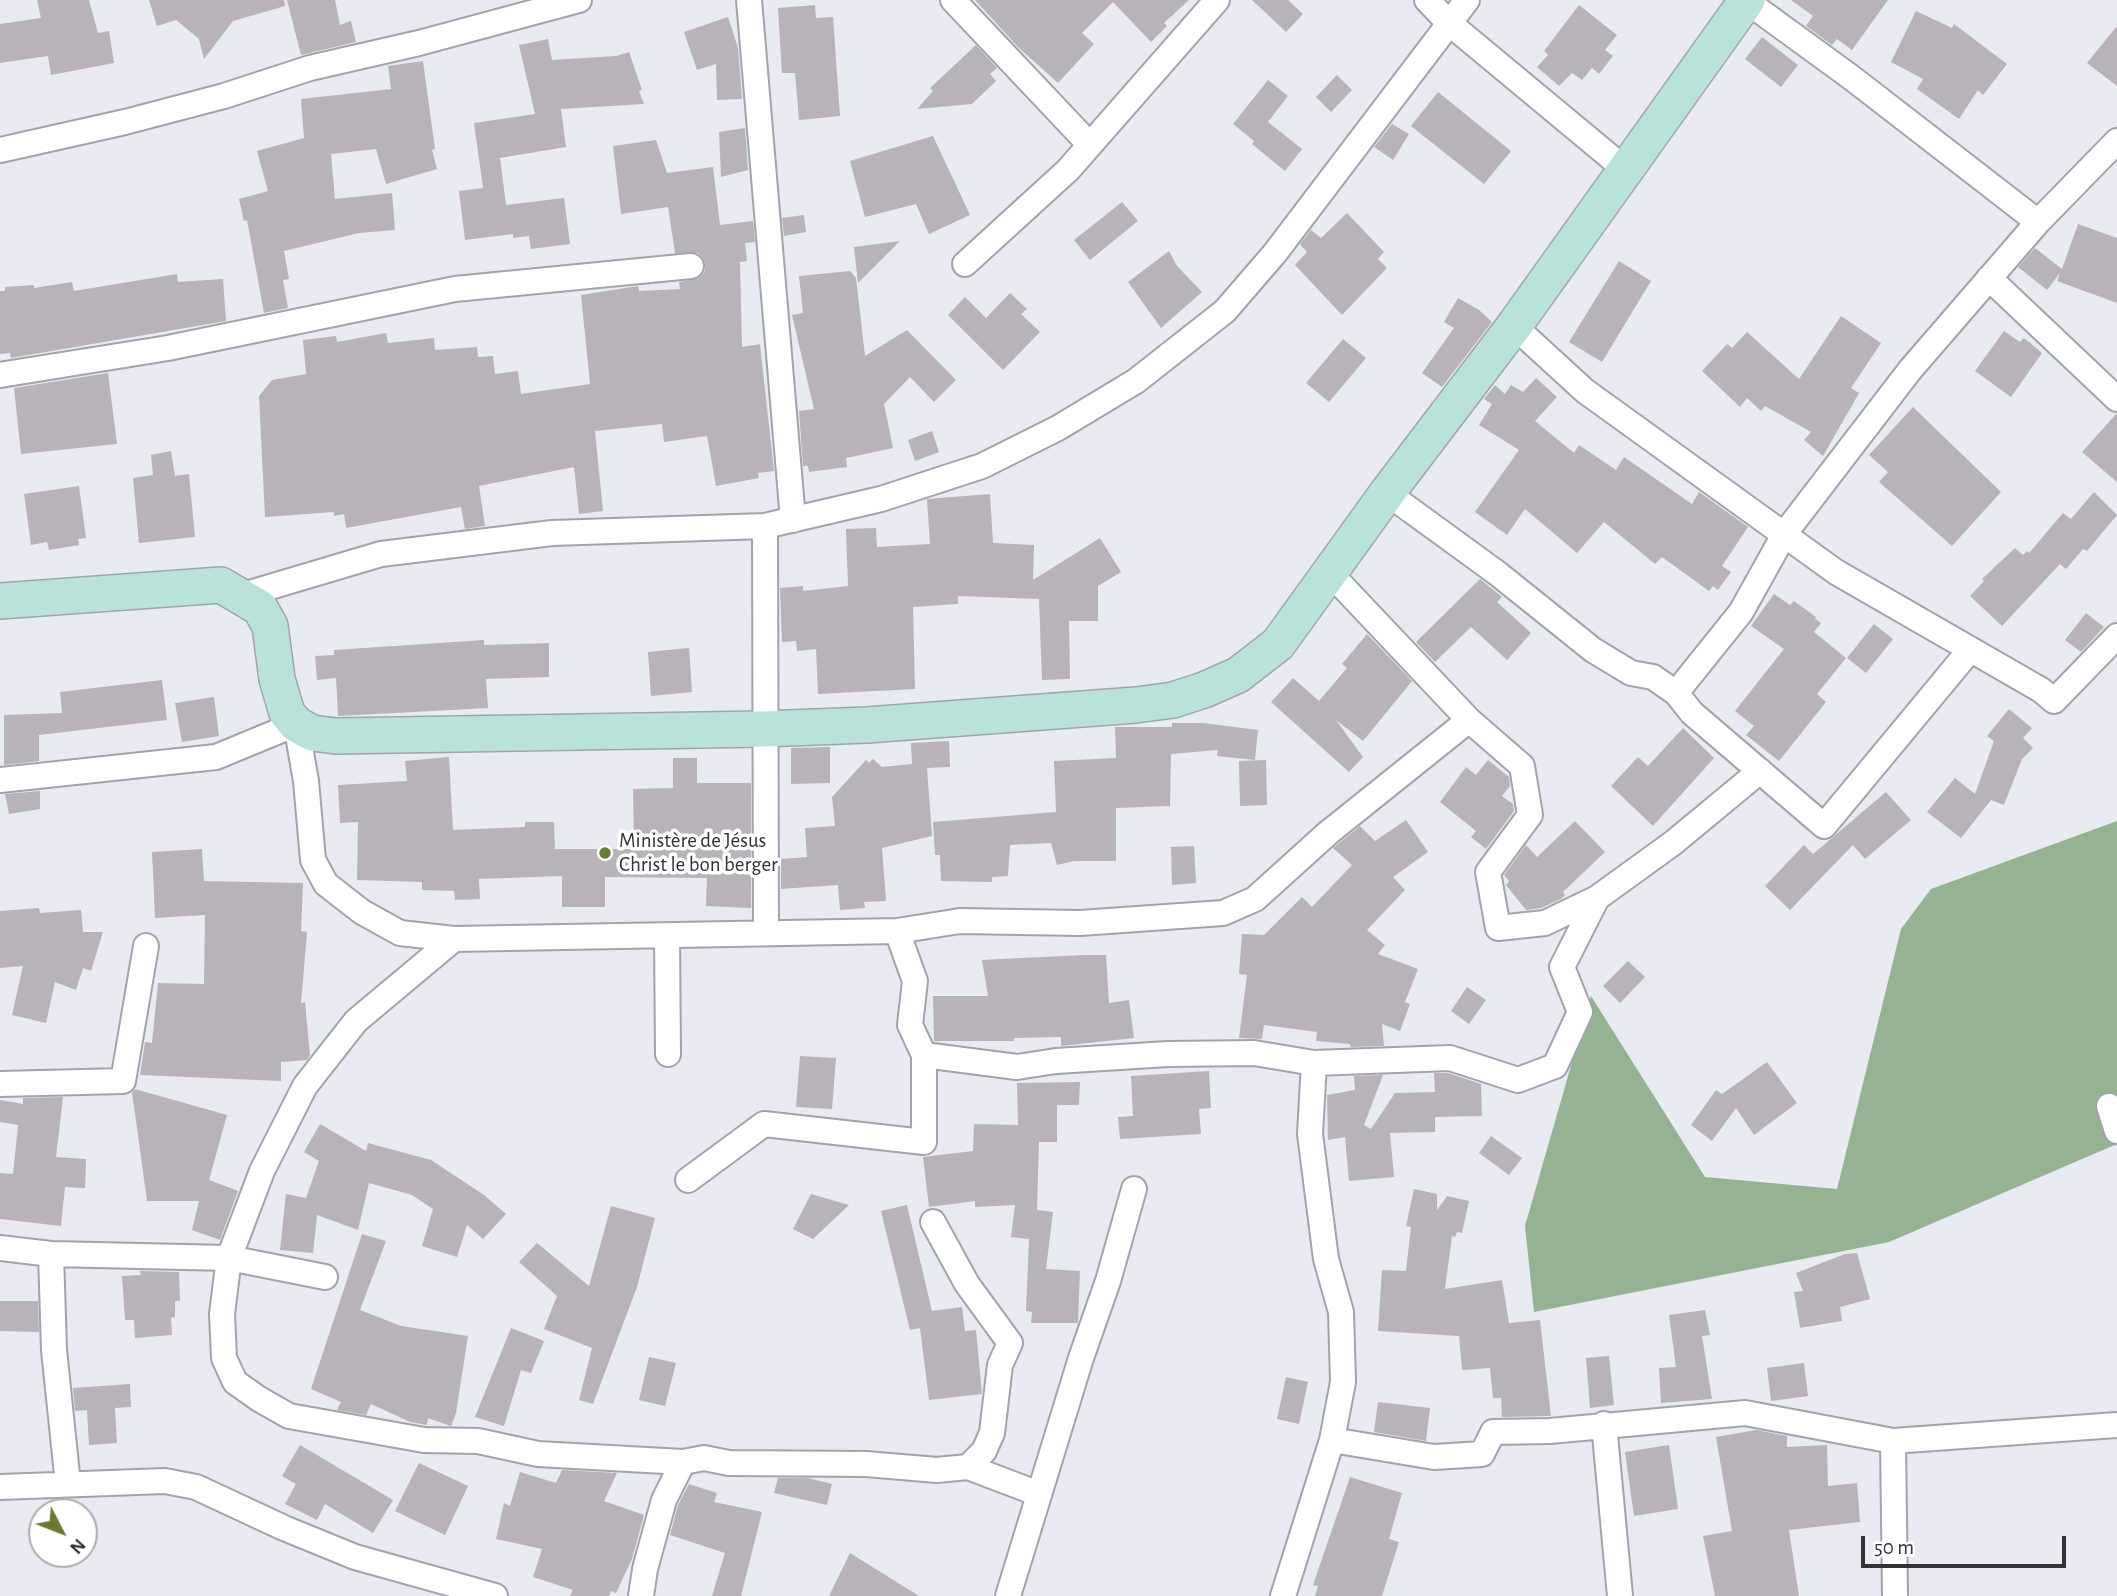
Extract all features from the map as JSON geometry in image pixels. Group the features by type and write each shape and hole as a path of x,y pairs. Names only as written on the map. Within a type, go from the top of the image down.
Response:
{"street":[{"path":"0,150 224,96 310,68 419,43 513,8 579,0"},
{"path":"749,0 781,341 793,520"},
{"path":"953,0 1090,145"},
{"path":"965,264 1068,170 1217,0"},
{"path":"1427,0 1449,23 1626,170"},
{"path":"243,595 381,554 552,533 765,526 881,499 982,466 1058,428 1136,381 1225,312 1275,253 1467,0"},
{"path":"0,601 221,585 243,595 260,608 270,626 276,679 287,713 296,724 312,733 335,736 763,729 953,719 1173,700 1238,675 1278,644 1387,493 1514,326 1746,0 2038,222"},
{"path":"1676,693 1741,612 1785,533 1910,370 2038,222 2117,141"},
{"path":"0,375 168,348 456,289 691,266"},
{"path":"1989,278 2117,399"},
{"path":"1514,326 1585,391 1836,572 2041,690 2054,701 2117,636"},
{"path":"1387,493 1497,573 1593,650 1631,673 1653,677 1676,693 1692,713 1824,826 1970,650"},
{"path":"765,526 763,729 766,932"},
{"path":"1330,573 1469,720 1522,766 1530,815 1488,872 1497,928 1545,923 1597,898 1674,844 1760,771"},
{"path":"296,724 306,781 313,860 326,884 362,912 400,933 454,939 897,931 960,920 1080,923 1223,913 1255,899 1328,833 1469,720"},
{"path":"0,779 216,757 296,724"},
{"path":"924,1055 1017,1067 1056,1061 1242,1053 1314,1063 1450,1058 1518,1080 1555,1066 1580,1012 1562,967 1597,898"},
{"path":"688,1180 764,1124 924,1142 924,1055 910,1025 915,981 897,931"},
{"path":"667,936 668,1054"},
{"path":"454,939 356,1021 305,1086 262,1171 229,1258 222,1314 224,1358 235,1382 289,1416 424,1440 478,1441 538,1454 683,1462 704,1458 729,1463 866,1464 937,1470 968,1466 1039,1494"},
{"path":"0,1084 123,1081 146,946"},
{"path":"1283,1596 1332,1440 1343,1382 1341,1311 1326,1259 1310,1134 1314,1063"},
{"path":"2109,1106 2117,1131"},
{"path":"1008,1596 1081,1358 1108,1281 1134,1189"},
{"path":"933,1222 967,1284 1010,1343 1000,1365 992,1433 984,1451 968,1466"},
{"path":"0,1248 51,1254 229,1258 325,1277"},
{"path":"51,1254 54,1350 68,1484"},
{"path":"1332,1440 1434,1457 1482,1454 1493,1433 1550,1431 1745,1413 1893,1441 2117,1425"},
{"path":"1604,1424 1620,1596"},
{"path":"1893,1441 1895,1596"},
{"path":"641,1596 645,1569 664,1500 683,1462"},
{"path":"0,1488 164,1481 196,1487 284,1528 355,1556 495,1596"}],"green space":[{"path":"2117,821 2117,1144 1889,1242 1534,1312 1525,1226 1591,996 1705,1177 1837,1189 1901,929 1931,889"}],"building":[{"path":"37,0 89,0 98,33 109,31 114,63 51,75 48,56 0,63 0,24 41,18"},
{"path":"149,0 284,0 285,6 233,21 204,59 199,39 176,20 157,26"},
{"path":"287,0 335,0 340,25 351,21 356,42 301,55"},
{"path":"975,0 1189,0 1164,23 1167,26 1151,42 1113,2 1082,33 1094,44 1058,83 1019,48"},
{"path":"1252,0 1288,0 1303,14 1286,32"},
{"path":"1791,0 1888,0 1852,50 1837,39 1832,45 1806,26 1813,16"},
{"path":"815,5 816,18 833,17 840,116 799,120 795,73 782,73 778,8"},
{"path":"1579,5 1617,35 1605,50 1613,56 1599,74 1592,68 1582,80 1572,73 1559,86 1537,67 1548,55 1544,51"},
{"path":"1916,11 1952,28 1954,24 2007,64 1983,95 1978,90 1959,119 1917,89 1923,79 1891,62"},
{"path":"728,17 738,48 742,99 717,100 716,64 697,70 684,32"},
{"path":"2117,26 2117,86 2087,63"},
{"path":"1762,37 1798,65 1781,87 1745,59"},
{"path":"548,39 552,60 616,56 629,52 644,104 561,109 566,147 500,158 506,205 564,198 570,244 531,249 529,236 513,238 513,234 465,240 459,191 483,188 474,123 535,114 519,45"},
{"path":"976,45 997,68 990,74 996,81 972,104 917,109 933,91 930,88"},
{"path":"423,61 435,149 432,150 437,169 386,184 376,149 331,154 335,199 392,193 395,230 359,233 284,251 289,279 283,280 288,308 264,313 247,220 244,221 239,199 268,191 257,151 304,138 301,99 391,89 388,66"},
{"path":"1337,75 1352,90 1331,112 1316,97"},
{"path":"1268,80 1288,96 1268,122 1302,149 1285,171 1233,124"},
{"path":"1438,92 1511,151 1484,184 1411,126"},
{"path":"1392,124 1409,134 1393,160 1374,147"},
{"path":"745,128 748,170 721,177 719,132"},
{"path":"933,136 970,215 929,234 916,204 865,217 850,161"},
{"path":"656,140 667,173 713,167 720,225 753,221 755,242 745,243 747,261 740,262 742,347 760,344 774,471 758,473 759,478 716,486 707,436 664,442 662,424 595,431 603,511 579,514 574,467 479,486 485,526 465,529 461,507 346,528 344,514 334,516 334,512 265,517 259,396 272,380 306,374 303,340 336,336 337,342 386,333 388,343 434,338 435,350 477,347 478,357 493,356 495,374 518,371 521,394 590,384 581,295 638,286 639,291 680,289 679,282 699,278 705,271 703,258 698,253 675,253 668,207 621,214 613,146"},
{"path":"1122,202 1138,221 1090,260 1074,240"},
{"path":"1347,213 1384,252 1378,259 1387,268 1342,315 1295,265 1307,252 1300,244 1311,230 1321,238"},
{"path":"804,215 806,232 784,236 782,218"},
{"path":"2078,224 2117,238 2117,303 2057,281 2060,273 2047,290 2018,267 2035,248 2062,269"},
{"path":"900,241 858,283 854,247"},
{"path":"1169,251 1177,266 1202,292 1161,328 1128,282"},
{"path":"1619,261 1651,281 1602,362 1569,342"},
{"path":"850,271 856,278 865,356 907,330 956,380 934,402 910,377 884,404 893,448 846,458 847,467 809,472 808,466 803,466 799,411 814,409 792,315 803,313 799,276"},
{"path":"177,274 178,282 223,279 226,321 11,358 10,353 0,354 0,291 5,291 5,287 34,285 34,288 72,282 74,291"},
{"path":"1010,293 1027,309 1021,314 1040,332 1003,370 948,315 965,297 986,318"},
{"path":"1458,298 1479,310 1492,322 1442,387 1422,373 1454,328 1444,322"},
{"path":"1841,316 1881,343 1851,388 1859,393 1823,456 1804,440 1811,432 1765,406 1761,411 1747,398 1740,407 1702,371 1727,344 1732,348 1747,332 1799,379"},
{"path":"2004,331 2020,342 2024,338 2042,353 2011,397 1975,371"},
{"path":"1343,339 1366,358 1329,402 1306,383"},
{"path":"108,373 117,444 21,454 14,388"},
{"path":"1536,378 1557,397 1535,421 1574,453 1579,445 1616,470 1624,457 1692,504 1699,492 1748,527 1722,566 1731,572 1718,590 1713,586 1709,591 1662,557 1655,564 1604,522 1577,553 1525,509 1507,535 1475,512 1519,450 1479,425 1492,404 1484,399 1495,385 1505,394 1511,385 1523,392"},
{"path":"1913,407 2001,492 1952,546 1879,482 1888,472 1869,455"},
{"path":"2117,413 2117,482 2082,452"},
{"path":"932,431 939,452 915,461 908,440"},
{"path":"171,451 175,476 189,474 195,537 139,543 133,478 153,475 151,455"},
{"path":"79,486 86,538 78,539 79,545 49,550 47,542 31,545 24,494"},
{"path":"2094,492 2117,515 2087,551 2083,549 2066,569 2060,564 2002,626 1970,596 1984,581 1982,579 2015,548 2023,555 2027,551 2029,553 2063,513 2071,519"},
{"path":"990,494 993,543 1034,545 1033,580 1100,538 1121,572 1098,586 1098,621 1069,621 1070,679 1042,680 1039,599 958,596 958,604 913,607 915,689 818,694 816,649 797,651 796,641 782,642 780,588 803,586 803,591 848,586 846,529 876,528 877,547 930,544 927,499"},
{"path":"1480,579 1502,597 1497,602 1531,633 1507,660 1471,627 1435,662 1416,642"},
{"path":"1774,594 1790,605 1794,601 1816,617 1821,623 1814,632 1846,658 1817,694 1826,702 1779,761 1746,735 1754,726 1735,711 1784,649 1751,626"},
{"path":"2086,613 2104,627 2081,652 2065,640"},
{"path":"1874,624 1893,639 1866,673 1847,658"},
{"path":"1367,634 1412,681 1363,741 1336,720 1363,757 1349,772 1271,702 1293,678 1319,701 1347,668 1342,664"},
{"path":"484,640 484,645 549,643 549,677 486,679 488,708 338,716 336,678 317,680 315,656 334,655 334,650"},
{"path":"689,648 692,692 651,696 648,652"},
{"path":"162,680 167,720 39,735 39,761 4,765 4,715 62,713 60,692"},
{"path":"214,697 219,736 182,742 175,703"},
{"path":"2009,709 2032,728 2023,738 2033,748 2022,759 2004,805 1991,800 1961,838 1927,812 1955,778 1975,794 1994,741 1987,736"},
{"path":"1172,723 1203,723 1258,730 1255,760 1217,756 1218,750 1171,754 1170,806 1116,808 1116,861 1074,861 1057,865 1051,843 1010,845 1008,876 992,877 992,882 941,881 940,855 935,855 933,822 1056,812 1054,761 1116,758 1115,727 1172,727"},
{"path":"1683,728 1714,758 1653,826 1611,786 1638,757 1648,766"},
{"path":"949,741 950,767 927,768 932,836 882,848 886,901 864,902 865,908 840,910 838,885 781,889 781,859 807,857 805,828 835,826 832,797 866,760 869,763 873,759 882,767 912,764 911,743"},
{"path":"830,747 830,783 791,784 791,748"},
{"path":"449,757 453,830 525,827 525,822 554,822 555,849 634,849 633,789 673,788 673,758 697,758 697,783 751,783 751,908 706,906 707,878 605,877 605,907 562,907 562,876 479,879 480,899 455,900 454,891 422,890 422,882 357,880 358,822 340,823 338,785 407,781 405,761"},
{"path":"1266,760 1267,805 1240,806 1239,761"},
{"path":"1488,760 1509,777 1510,786 1502,796 1513,804 1514,811 1486,849 1471,837 1476,831 1440,802 1466,767 1476,775"},
{"path":"40,791 40,809 9,814 5,794"},
{"path":"1886,792 1911,820 1865,859 1853,845 1790,910 1765,886 1804,845 1813,854"},
{"path":"1406,820 1428,852 1393,877 1405,890 1367,930 1385,945 1378,954 1418,969 1405,1002 1410,1004 1400,1031 1382,1024 1384,1046 1351,1047 1350,1044 1316,1041 1317,1032 1264,1025 1262,1039 1239,1038 1247,975 1239,974 1242,934 1264,935 1302,897 1312,907 1352,865 1333,848 1360,826 1375,841"},
{"path":"1575,821 1605,852 1563,892 1565,895 1561,899 1541,908 1526,910 1506,885 1509,881 1504,875 1526,845 1537,857"},
{"path":"1194,846 1196,883 1172,885 1171,847"},
{"path":"202,849 204,881 303,883 301,931 307,932 301,1003 305,1002 310,1055 307,1060 281,1062 281,1081 140,1075 145,1042 152,1043 158,983 204,984 205,915 155,918 152,852"},
{"path":"39,908 40,913 81,910 83,932 103,932 91,971 83,968 76,990 55,982 46,1023 12,1015 23,966 0,968 0,911"},
{"path":"1106,955 1109,1003 1129,1000 1134,1038 1061,1046 1061,1037 1014,1038 1014,1041 934,1041 933,996 988,996 982,960"},
{"path":"1628,961 1645,977 1620,1003 1603,986"},
{"path":"1467,987 1486,1000 1469,1024 1451,1011"},
{"path":"800,1056 836,1058 832,1109 796,1107"},
{"path":"1767,1062 1797,1103 1754,1135 1736,1108 1712,1141 1691,1125 1716,1090 1722,1094"},
{"path":"1209,1071 1211,1108 1199,1109 1201,1134 1120,1139 1118,1117 1133,1116 1131,1076"},
{"path":"1434,1073 1448,1073 1481,1084 1482,1116 1435,1117 1435,1132 1390,1133 1394,1177 1349,1181 1345,1137 1328,1140 1327,1095 1355,1090 1354,1076 1383,1075 1364,1125 1371,1129 1395,1093 1435,1092"},
{"path":"1080,1082 1079,1105 1057,1105 1057,1142 1039,1142 1037,1210 1053,1212 1046,1269 1080,1271 1078,1323 1031,1323 1032,1312 1026,1311 1029,1239 1011,1237 1015,1205 975,1207 975,1201 929,1207 923,1157 973,1151 974,1124 1018,1125 1017,1083"},
{"path":"135,1089 227,1115 209,1180 238,1191 220,1240 192,1230 199,1201 147,1201 132,1092"},
{"path":"63,1097 56,1157 86,1159 85,1188 65,1187 61,1226 0,1219 0,1173 13,1174 18,1125 0,1122 0,1100 23,1104 23,1098"},
{"path":"320,1124 366,1151 368,1143 431,1160 484,1195 506,1214 483,1239 467,1225 457,1257 422,1246 433,1209 412,1195 369,1183 358,1230 317,1215 313,1253 280,1250 286,1194 306,1198 319,1161 304,1152"},
{"path":"1491,1136 1522,1158 1509,1175 1479,1153"},
{"path":"1414,1189 1437,1194 1437,1210 1447,1196 1469,1201 1462,1233 1457,1232 1455,1237 1452,1236 1445,1289 1502,1280 1509,1323 1540,1320 1551,1416 1502,1417 1501,1398 1493,1398 1490,1368 1462,1370 1459,1336 1378,1331 1382,1270 1406,1271 1411,1227 1406,1226"},
{"path":"811,1194 849,1205 813,1239 793,1229"},
{"path":"907,1205 932,1311 962,1307 965,1331 976,1330 982,1394 929,1400 920,1328 910,1330 881,1211"},
{"path":"611,1206 655,1218 637,1287 593,1404 579,1400 592,1348 544,1329 557,1296 519,1262 537,1243 589,1286"},
{"path":"362,1234 386,1241 360,1310 401,1326 468,1336 456,1413 451,1426 428,1418 427,1425 410,1422 371,1404 366,1415 337,1410 341,1402 311,1389"},
{"path":"1857,1253 1870,1299 1840,1307 1842,1321 1800,1328 1794,1292 1803,1291 1796,1273 1845,1254"},
{"path":"140,1271 179,1272 180,1301 175,1301 175,1317 171,1318 172,1335 135,1338 134,1320 125,1320 122,1276 141,1275"},
{"path":"0,1301 38,1301 39,1332 0,1331"},
{"path":"1705,1310 1710,1335 1702,1336 1712,1399 1661,1403 1659,1368 1676,1367 1669,1315"},
{"path":"511,1328 544,1341 531,1373 521,1370 504,1426 475,1417"},
{"path":"1609,1356 1614,1405 1590,1408 1586,1358"},
{"path":"649,1357 676,1363 665,1406 639,1400"},
{"path":"1804,1363 1808,1396 1771,1401 1767,1368"},
{"path":"1286,1377 1308,1382 1299,1424 1277,1419"},
{"path":"130,1384 131,1407 115,1408 117,1443 89,1445 87,1410 75,1411 73,1388"},
{"path":"1378,1402 1430,1408 1426,1441 1374,1432"},
{"path":"1756,1430 1787,1436 1787,1447 1827,1445 1828,1486 1857,1483 1860,1522 1789,1530 1799,1596 1715,1596 1703,1536 1732,1531 1716,1437"},
{"path":"300,1445 393,1500 373,1533 325,1504 317,1520 285,1504 296,1484 282,1476"},
{"path":"1669,1445 1678,1509 1634,1516 1625,1452"},
{"path":"419,1463 468,1486 445,1535 395,1511"},
{"path":"562,1470 617,1473 604,1501 644,1515 632,1559 616,1593 611,1591 609,1596 570,1596 573,1590 533,1577 542,1549 496,1539 504,1503 510,1506 520,1472 556,1483"},
{"path":"1350,1477 1402,1493 1389,1539 1399,1542 1382,1596 1315,1596 1318,1586 1313,1585"},
{"path":"778,1478 808,1478 832,1484 827,1505 774,1493"},
{"path":"689,1484 717,1493 714,1502 762,1512 741,1596 712,1596 725,1553 670,1535 678,1505"},
{"path":"850,1553 919,1596 829,1596"}],"place":[{"name":"Ministère de Jésus Christ le bon berger","path":"605,853"}]}
